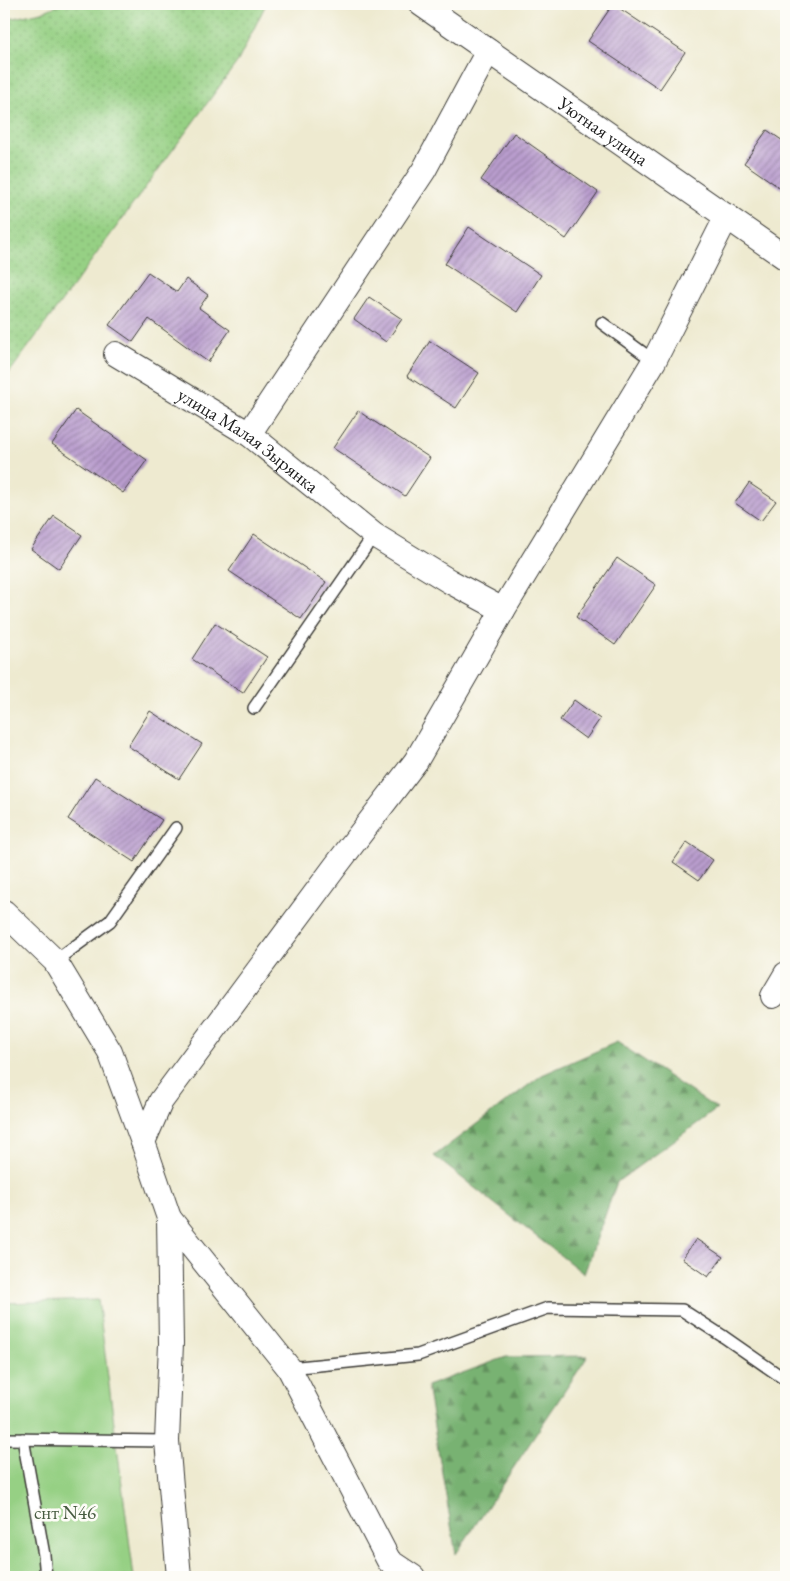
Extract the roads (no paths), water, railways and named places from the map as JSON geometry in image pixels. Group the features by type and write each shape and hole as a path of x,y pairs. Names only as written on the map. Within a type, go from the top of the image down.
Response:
{"street":[{"name":"Уютная улица","path":"421,4 786,258"},
{"path":"249,434 424,170 488,51"},
{"path":"143,1142 161,1101 416,761 504,610 654,361 727,216"},
{"name":"улица Малая Зырянка","path":"116,354 249,434 374,535 449,581 504,610"},
{"path":"4,912 55,961 110,1052 169,1218 171,1343 167,1440 180,1577"},
{"path":"774,996 786,974"},
{"path":"169,1218 289,1368 389,1561 413,1577"}],"lane":[{"path":"602,323 654,361"},
{"path":"254,708 374,535"},
{"path":"55,961 110,921 176,828"},
{"path":"289,1368 418,1355 548,1308 682,1310 786,1380"},
{"path":"4,1439 167,1440"},
{"path":"23,1439 44,1555 46,1577"}],"park label":[{"name":"снт N46","path":"65,1512"}]}
